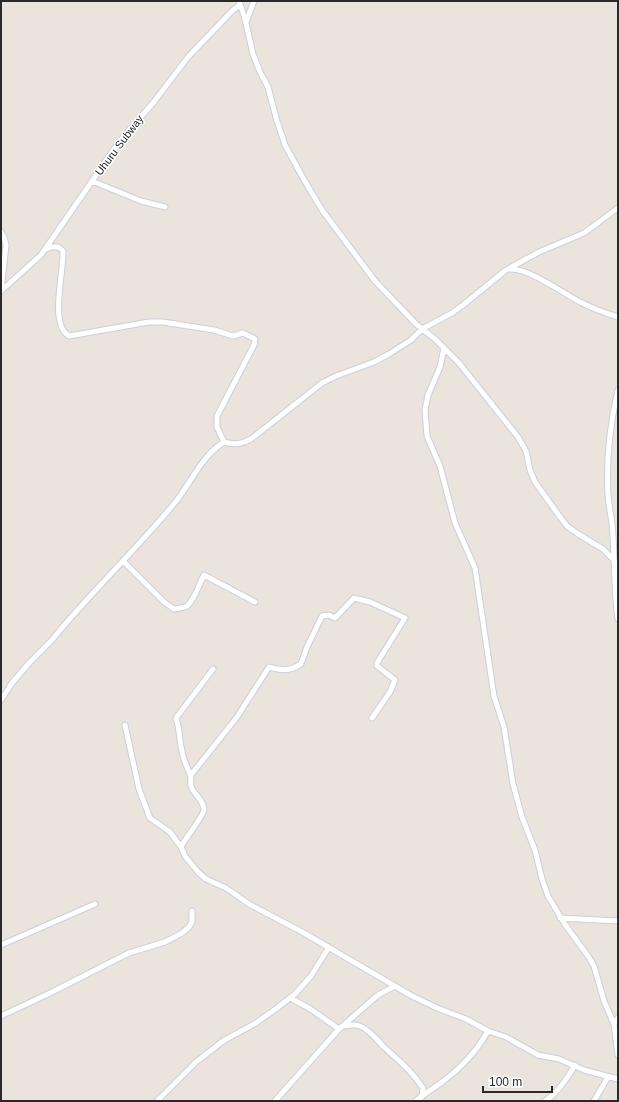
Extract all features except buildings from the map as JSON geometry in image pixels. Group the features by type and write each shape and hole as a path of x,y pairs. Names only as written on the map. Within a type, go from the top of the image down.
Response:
{"street":[{"path":"246,23 254,1"},
{"path":"240,3 255,61 268,87 280,132 287,149 322,210 376,281 422,330 444,348 459,363 520,440 526,451 530,470 535,482 567,526 603,548 618,564"},
{"name":"Uhuru Subway","path":"1,291 35,261 46,249 119,142 153,103 188,57 240,3"},
{"path":"92,181 141,201 165,207"},
{"path":"1,700 12,683 30,662 51,642 174,505 205,460 217,446 224,442 237,444 244,443 322,383 336,376 374,362 389,354 411,340 422,330 458,309 506,270 539,252 584,234 618,208"},
{"path":"1,232 6,245 1,291"},
{"path":"46,249 54,246 63,251 59,307 60,320 63,331 70,336 138,323 155,322 214,330 233,336 243,333 256,338 254,345 217,416 217,427 224,442"},
{"path":"506,270 517,269 531,274 581,303 618,317"},
{"path":"444,348 440,367 428,395 425,410 427,436 440,466 456,527 475,568 494,696 504,727 518,803 524,824 535,850 545,888 560,918 591,962 614,1024 618,1055"},
{"path":"618,390 610,440 608,470 608,497 614,538 618,619"},
{"path":"123,561 164,602 174,609 186,606 195,596 197,588 204,575 255,602"},
{"path":"191,775 237,717 269,667 279,670 291,670 301,664 307,647 322,616 329,615 335,618 354,598 370,602 405,618 377,663 377,666 395,680 390,692 372,718"},
{"path":"181,847 204,810 202,802 191,787 191,775 186,767 176,718 213,669"},
{"path":"126,725 139,789 150,818 170,832 181,847 185,856 206,879 226,888 256,908 329,947 425,1003 466,1019 488,1031 506,1037 542,1056 559,1059 584,1070 618,1079"},
{"path":"1,945 95,904"},
{"path":"1,1016 129,953 165,942 182,934 192,922 192,911"},
{"path":"560,918 618,921"},
{"path":"157,1101 196,1062 223,1040 252,1025 290,998 311,976 329,947"},
{"path":"276,1101 341,1028 378,995 395,986"},
{"path":"290,998 341,1028 355,1024 361,1026 402,1062 412,1073 423,1088 422,1096"},
{"path":"614,1024 618,1018"},
{"path":"416,1101 447,1079 467,1061 488,1031"},
{"path":"545,1101 554,1096 575,1065"},
{"path":"594,1101 608,1077"}]}
